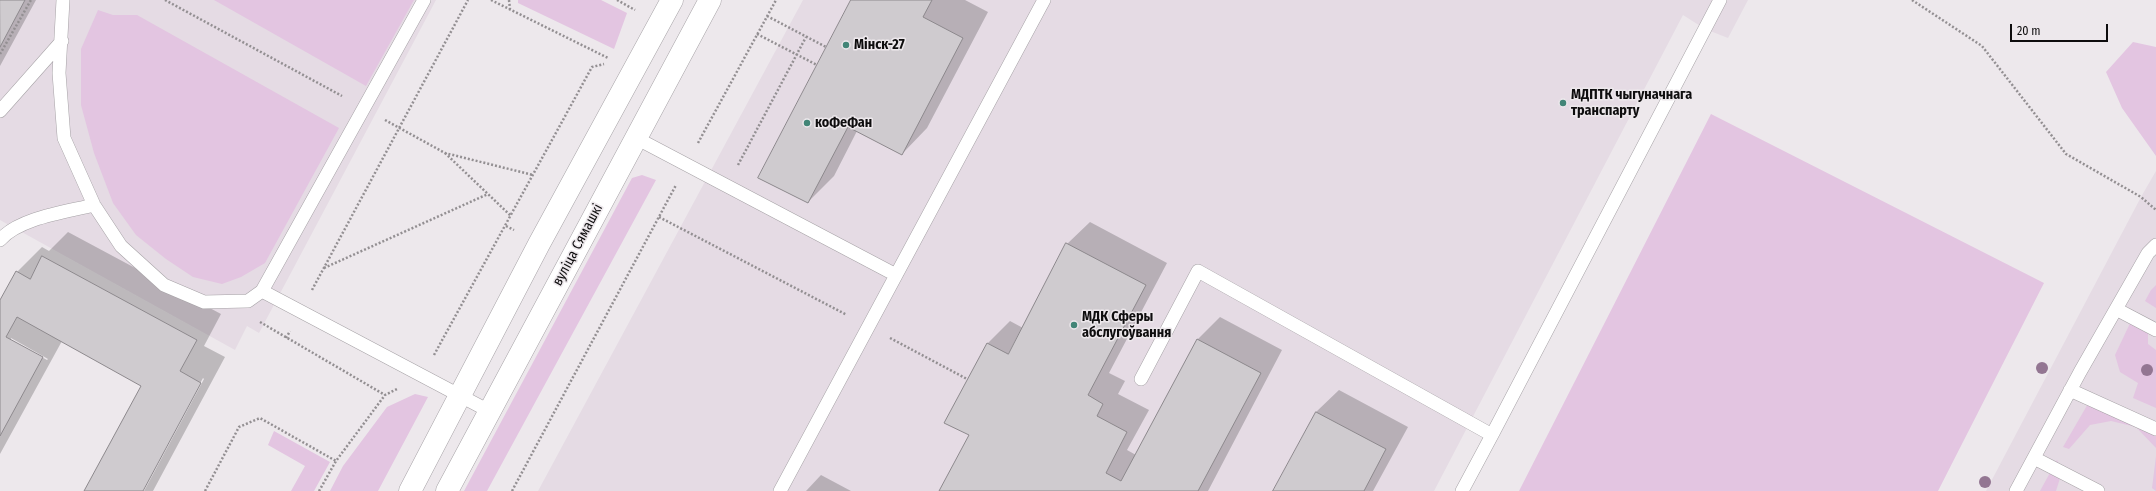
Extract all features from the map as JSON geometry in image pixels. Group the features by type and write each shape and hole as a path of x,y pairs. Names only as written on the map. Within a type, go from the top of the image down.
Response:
{"main road":[{"path":"410,491 461,396 539,244 672,0"},
{"name":"вуліца Сямашкі","path":"447,491 710,0"}],"lane":[{"path":"63,0 62,41 59,73 64,138 94,205 121,246 164,285 204,302 226,303 248,301 262,291 424,0"},
{"path":"780,491 1044,0"},
{"path":"1462,491 1720,0"},
{"path":"0,111 62,41"},
{"path":"636,138 896,275"},
{"path":"0,240 4,236 30,221 94,205"},
{"path":"2016,491 2070,390 2116,309 2153,252"},
{"path":"1142,379 1198,271 1492,435"},
{"path":"262,291 489,411"},
{"path":"2116,309 2156,330"},
{"path":"2070,390 2156,429"},
{"path":"2034,458 2098,491"}],"path":[{"path":"0,54 31,0"},
{"path":"165,0 445,153 533,175"},
{"path":"286,338 468,0"},
{"path":"491,0 613,61 592,67 506,226"},
{"path":"509,0 510,10"},
{"path":"617,0 635,10 632,17"},
{"path":"512,491 776,0"},
{"path":"1912,0 1982,46 2066,154 2141,197 2156,210"},
{"path":"767,16 826,47"},
{"path":"757,34 817,65"},
{"path":"727,186 806,37"},
{"path":"445,153 511,216"},
{"path":"323,268 488,194"},
{"path":"660,217 968,379"},
{"path":"226,303 385,395"},
{"path":"205,491 239,427 260,418 336,461"}],"shaded area":[{"path":"0,0 436,0 259,333 247,326 235,350 0,220"},
{"path":"214,0 414,0 366,86"},
{"path":"518,0 601,0 627,13 614,49 518,3"},
{"name":"МДК Сферы абслугоўвання","path":"803,0 1748,0 1728,38 1705,29 1683,15 1434,491 538,491"},
{"path":"98,10 113,15 137,15 339,128 265,263 241,277 222,284 193,277 166,259 136,235 113,203 94,153 81,105 81,49"},
{"path":"2133,42 2156,47 2156,156 2122,108 2106,72"},
{"path":"1711,114 2044,283 1938,491 1519,491"},
{"path":"2156,171 2156,491 1986,491 2141,197"},
{"path":"642,175 656,180 487,491 464,491 632,178"},
{"path":"2156,285 2156,308 2145,301 2151,290"},
{"path":"2133,317 2148,323 2148,344 2156,350 2156,408 2133,398 2138,383 2120,372 2115,355"},
{"path":"415,394 428,397 378,491 330,491 343,466 387,407"},
{"path":"2089,402 2156,427 2156,448 2136,427 2111,421 2090,425 2069,449 2063,447"},
{"path":"274,431 330,462 314,491 291,491 305,466 268,445"},
{"path":"2156,456 2156,491 2152,488"},
{"path":"2057,460 2062,472 2056,491 2040,491"}],"building":[{"path":"0,0 25,0 0,47"},
{"path":"851,0 932,0 923,17 963,38 902,155 848,127 808,203 758,178"},
{"path":"1066,243 1146,285 1088,395 1103,404 1097,416 1127,432 1106,473 1121,481 1197,339 1261,373 1198,491 939,491 969,435 944,423 987,343 1008,354"},
{"path":"42,256 197,340 180,371 201,383 143,491 84,491 141,386 17,317 6,337 43,357 0,436 0,300 16,271 30,279"},
{"path":"1316,412 1386,449 1364,491 1273,491"}],"place":[{"name":"Мінск-27","path":"846,45"},
{"name":"МДПТК чыгуначнага транспарту","path":"1563,103"},
{"name":"коФеФан","path":"807,123"},
{"name":"МДК Сферы абслугоўвання","path":"1074,325"}]}
